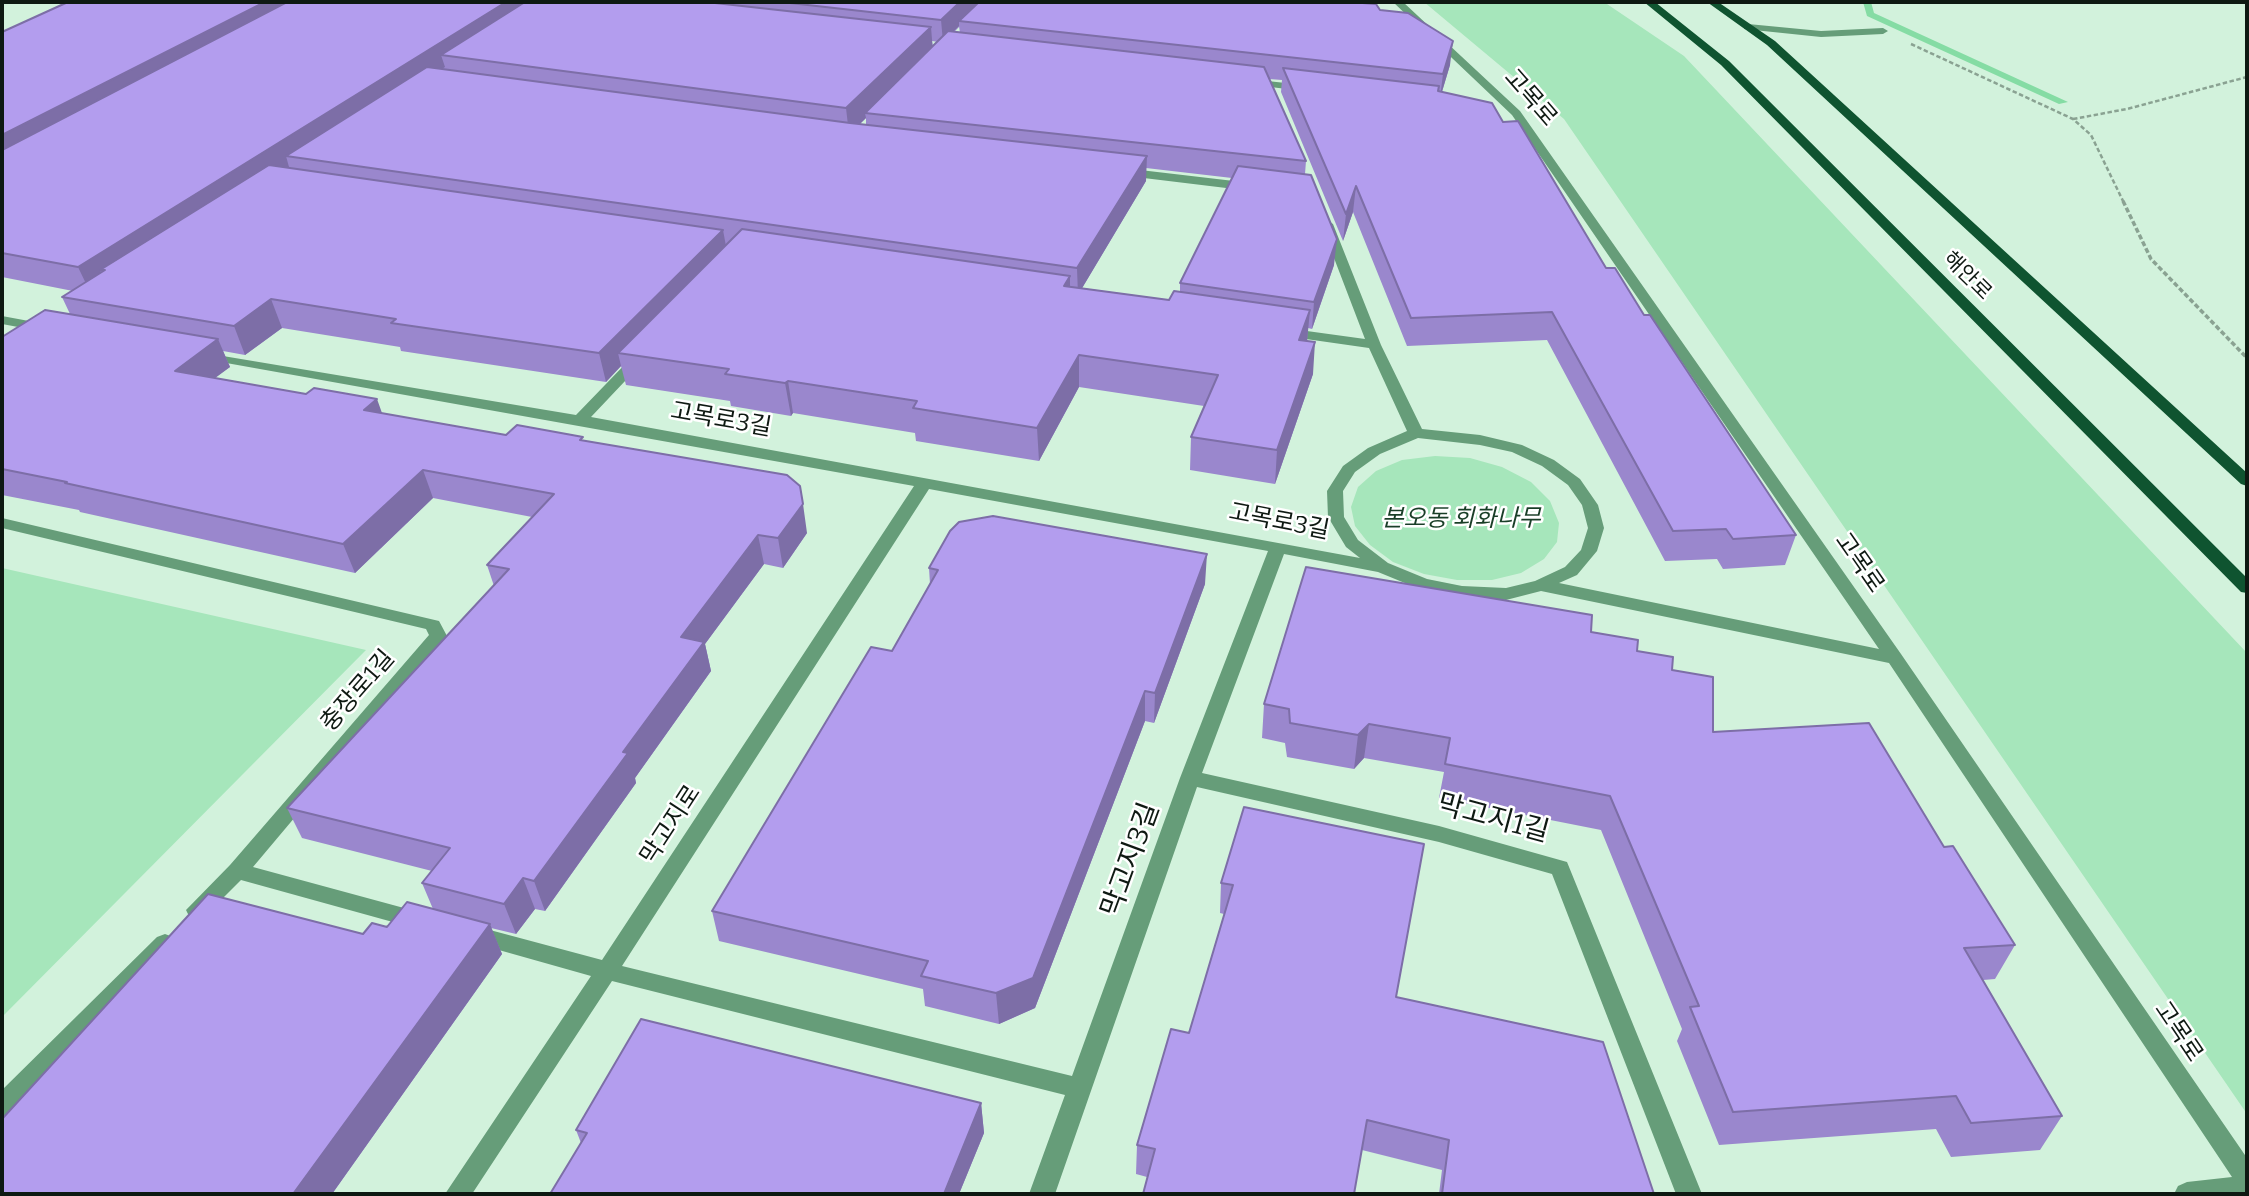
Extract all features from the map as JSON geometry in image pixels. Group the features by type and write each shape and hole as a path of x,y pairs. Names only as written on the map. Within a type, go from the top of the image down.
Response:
{"main road":[{"name":"해안로","path":"1649,2 1725,63 2247,588"},
{"name":"해안로","path":"1712,2 1771,43 2247,481"}],"street":[{"name":"고목로","path":"1398,2 1516,113 1895,658 2247,1179"},
{"path":"1400,24 1427,27"},
{"path":"1748,27 1821,34 1883,31"},
{"path":"1241,81 1271,90 1310,89"},
{"path":"1489,109 1516,113"},
{"path":"1112,171 1261,188"},
{"path":"1321,207 1374,345 1416,433"},
{"path":"2,320 59,327 31,341"},
{"path":"1264,329 1374,345"},
{"path":"580,420 646,351"},
{"name":"고목로3길","path":"187,352 925,482 1382,567"},
{"path":"1416,433 1480,440 1517,449 1548,463 1574,482 1590,505 1596,528 1589,551 1571,571 1541,585 1506,594 1462,592 1423,584 1382,567 1352,543 1336,517 1335,491 1349,468 1374,451 1416,433"},
{"name":"막고지로","path":"458,1194 607,971 925,482"},
{"name":"충장로1길","path":"2,523 433,625 438,636 237,871 2,1106"},
{"name":"막고지3길","path":"1042,1194 1190,778 1279,546"},
{"path":"1541,585 1895,658"},
{"name":"막고지1길","path":"1190,778 1439,834 1560,868 1689,1194"},
{"path":"237,871 607,971 1079,1088"},
{"path":"2187,1194 2247,1187"}],"path":[{"path":"1883,31 2073,119 2091,135 2151,260 2247,358"},
{"path":"2073,119 2127,109 2247,77"}],"green space":[{"path":"1424,2 1604,2 1684,56 2247,653 2247,1114 1564,119"},
{"name":"본오동 회화나무","path":"1435,456 1470,458 1502,467 1531,482 1550,501 1559,523 1557,542 1544,559 1521,573 1492,580 1457,580 1424,574 1393,562 1370,545 1355,526 1351,507 1358,487 1376,471 1402,460"},
{"path":"2,568 366,650 2,1017"}],"building":[{"path":"68,2 265,2 2,135 2,32"},
{"path":"287,2 506,2 78,267 2,253 2,150"},
{"path":"525,2 706,2 931,27 846,108 441,55"},
{"path":"781,2 960,2 941,20"},
{"path":"979,2 1376,4 1380,10 1408,13 1453,41 1443,74 959,21"},
{"path":"948,31 1264,67 1306,161 865,113"},
{"path":"427,67 850,123 1147,156 1077,268 286,156"},
{"path":"1283,68 1439,86 1438,91 1492,103 1503,122 1518,121 1606,268 1615,268 1644,315 1650,315 1796,535 1733,539 1726,529 1673,531 1552,312 1411,318 1356,186 1346,214"},
{"path":"269,165 723,230 599,353 391,323 396,319 271,299 234,326 62,297 105,270 100,270"},
{"path":"1238,166 1311,175 1337,239 1314,302 1180,283"},
{"path":"742,229 1070,276 1064,286 1169,300 1174,291 1310,310 1299,340 1315,342 1277,450 1191,437 1218,375 1079,355 1037,428 913,408 917,401 725,374 729,369 618,353"},
{"path":"45,310 218,339 175,371 306,394 314,388 377,399 364,410 506,435 517,425 583,437 580,440 787,475 800,486 803,504 778,538 758,535 681,637 704,642 623,752 628,753 534,881 523,878 504,904 422,883 450,848 287,808 509,569 487,565 554,494 423,470 343,544 2,469 2,337"},
{"path":"993,516 1207,554 1155,693 1145,691 1033,978 996,993 921,976 928,961 712,911 871,647 892,651 938,570 929,568 950,531 959,522"},
{"path":"1306,567 1592,615 1591,632 1638,640 1637,651 1673,657 1672,670 1713,677 1713,732 1869,723 1944,847 1953,846 2015,945 1964,948 2062,1116 1971,1123 1956,1096 1733,1112 1690,1007 1699,1006 1610,796 1445,764 1450,738 1369,724 1358,735 1290,723 1289,709 1264,704"},
{"path":"1244,807 1424,844 1396,997 1603,1042 1654,1194 1442,1194 1449,1140 1367,1120 1354,1194 1143,1194 1155,1149 1137,1145 1171,1029 1189,1033 1233,885 1221,883"},
{"path":"208,894 363,934 372,923 387,927 407,902 490,924 293,1194 2,1194 2,1119"},
{"path":"641,1019 981,1103 944,1194 550,1194 587,1133 576,1130"}],"waterway":[{"path":"1867,2 1870,14 2063,102"}]}
